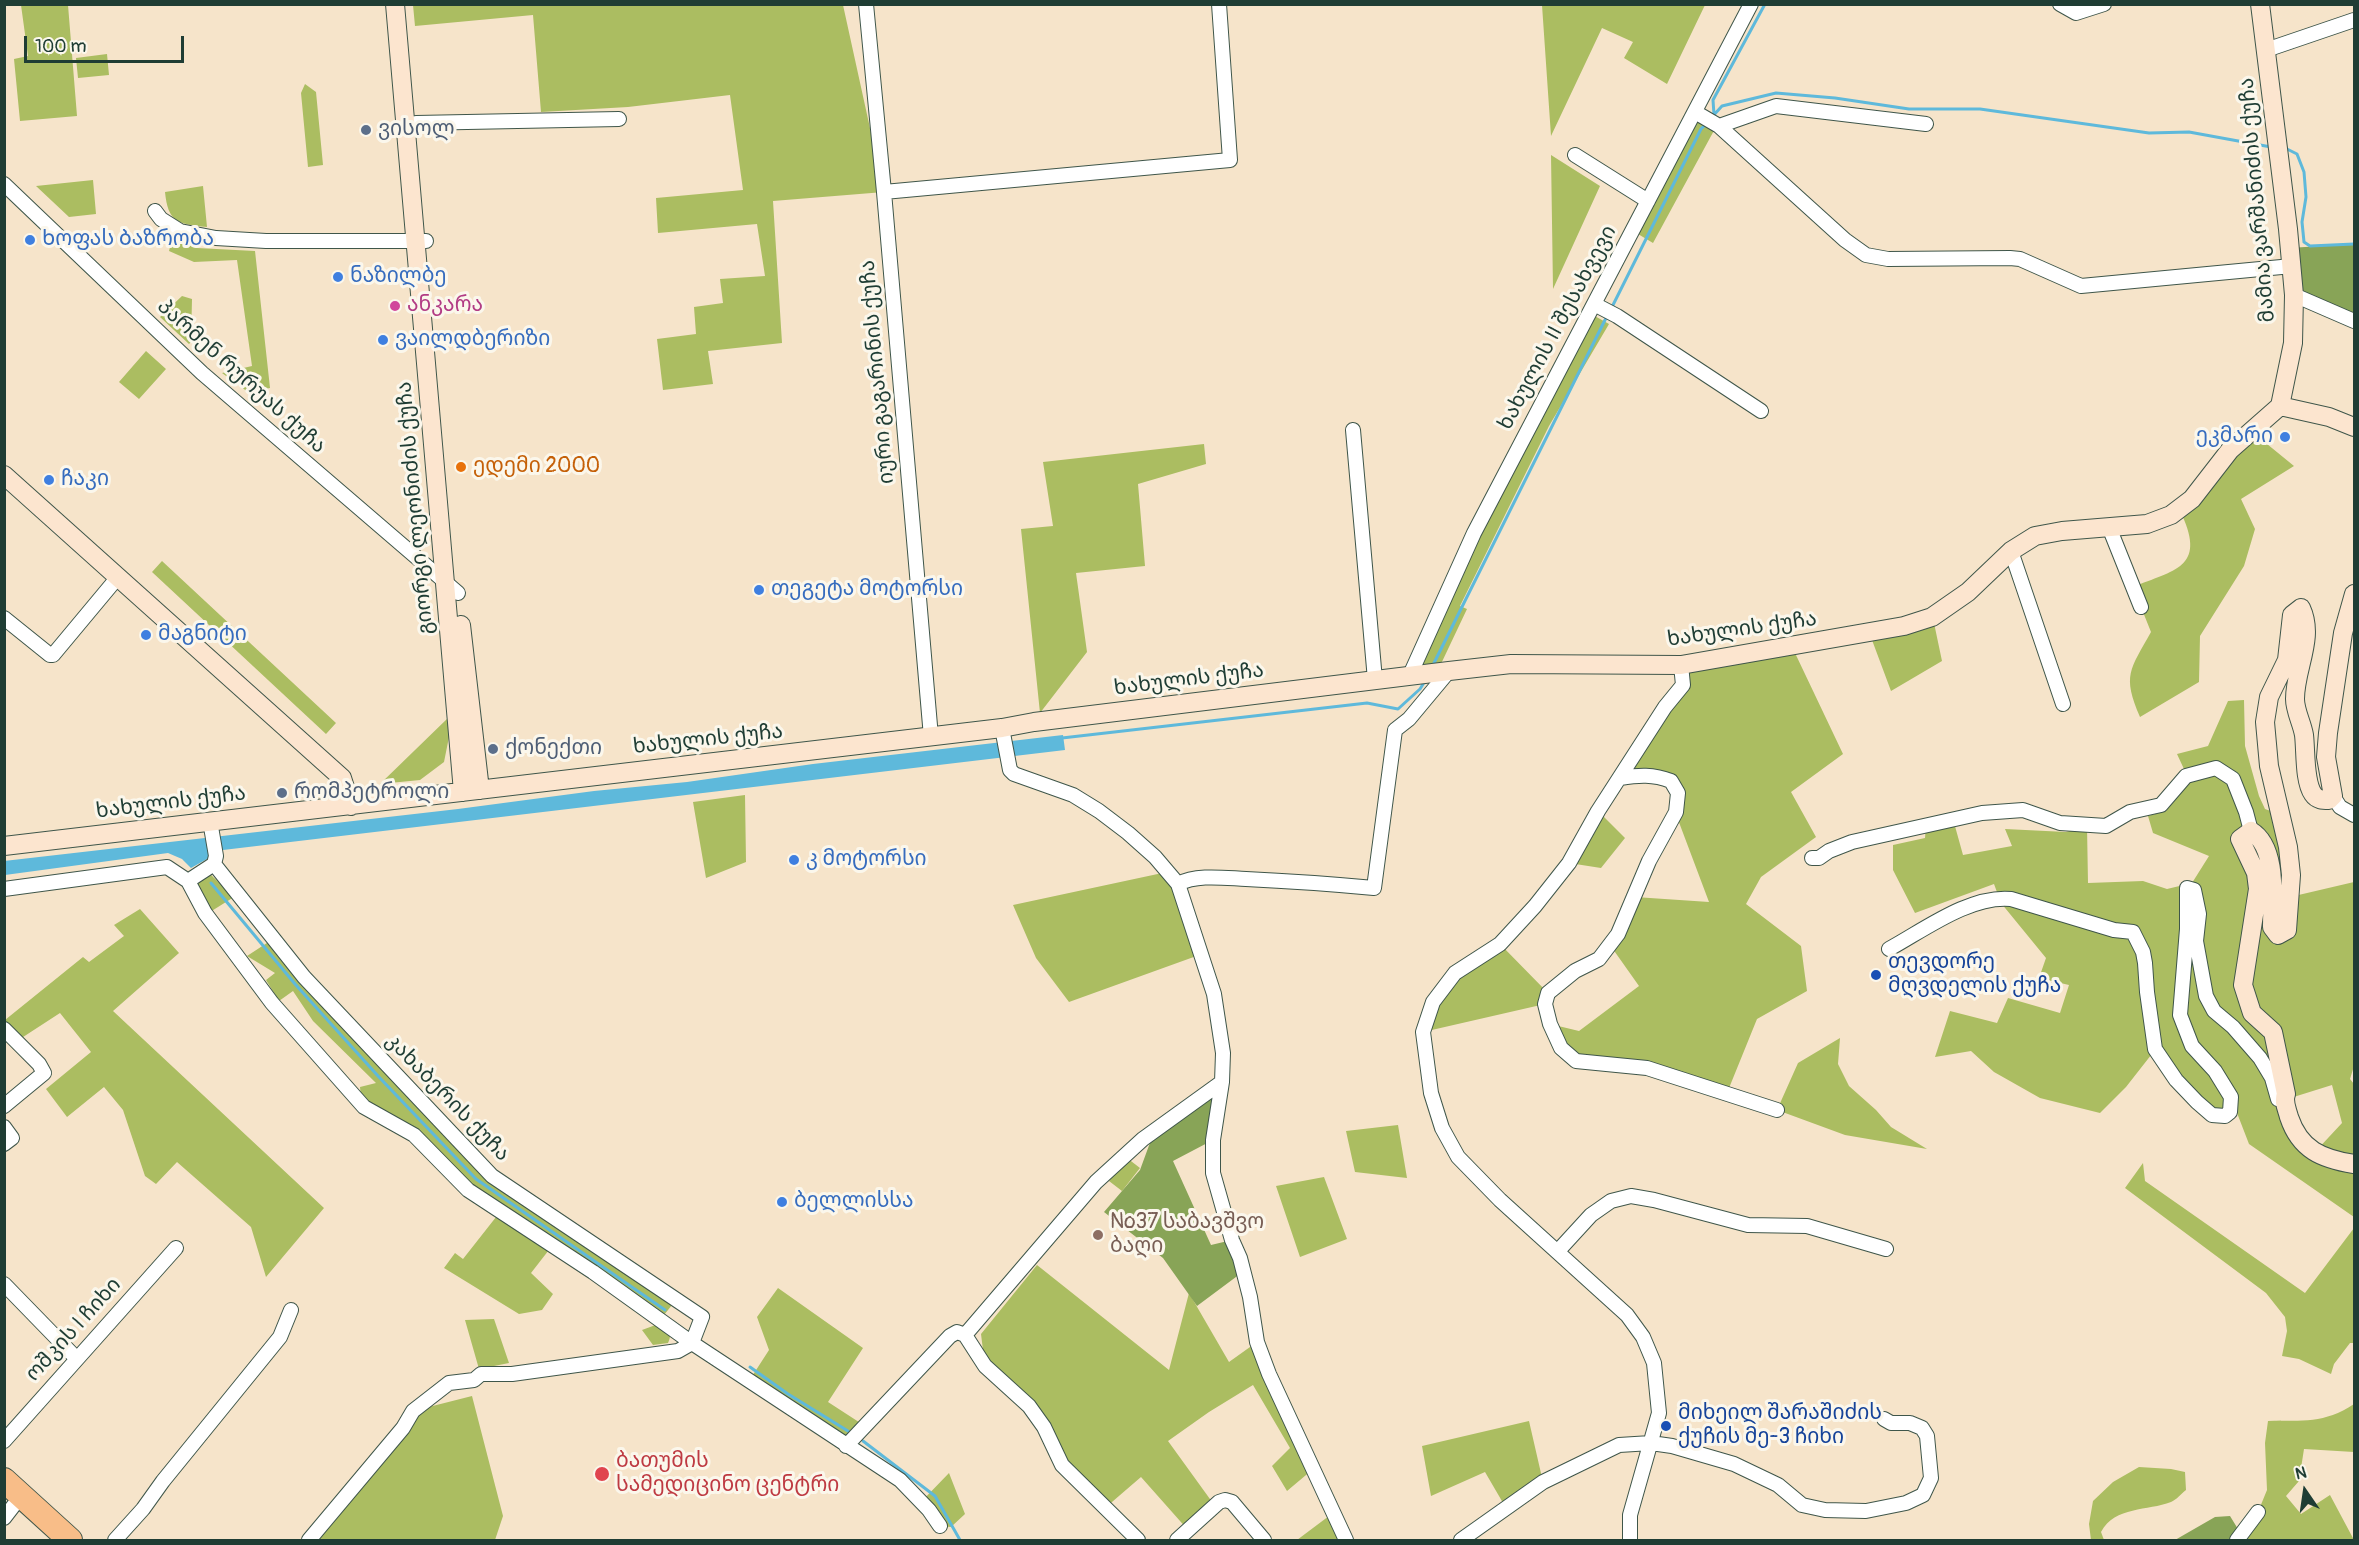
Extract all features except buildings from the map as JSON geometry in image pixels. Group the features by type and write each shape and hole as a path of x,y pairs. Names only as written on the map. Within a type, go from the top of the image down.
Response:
{"highway":[{"path":"13,1488 70,1540"}],"street":[{"name":"გიორგი ლეონიძის ქუჩა","path":"394,4 421,241 472,791"},
{"name":"გიორგი ლეონიძის ქუჩა","path":"405,4 416,123 421,241"},
{"name":"იური გაგარინის ქუჩა","path":"866,4 931,737"},
{"path":"884,192 1230,160 1219,4"},
{"name":"ხახულის II შესახვევი","path":"1412,675 1474,533 1606,310 1648,201 1751,4"},
{"path":"2060,4 2076,13 2104,4"},
{"name":"მამია ვარშანიძის ქუჩა","path":"2260,4 2294,295 2293,344 2280,406"},
{"path":"2266,50 2355,20"},
{"path":"1718,126 1776,106 1926,124"},
{"path":"1695,112 1718,126 1845,240 1866,255 1888,259 2020,259 2081,286 2292,266"},
{"path":"416,123 619,119"},
{"path":"1575,155 1648,201"},
{"name":"პარმენ რურუას ქუჩა","path":"4,184 202,373 452,587"},
{"path":"155,211 160,219 180,231 216,238 266,241 421,241"},
{"path":"2294,295 2355,321"},
{"path":"1606,310 1761,411"},
{"path":"2063,704 2011,551 2035,536 2062,531 2147,524 2171,515 2192,499 2230,450 2280,406 2329,417 2355,427"},
{"path":"1353,430 1375,680"},
{"path":"4,475 342,778 351,806"},
{"path":"2109,527 2141,607"},
{"name":"ხახულის ქუჩა","path":"4,846 211,827 351,806 931,737 1444,671 1511,664 1681,665 1904,627 1932,617 1968,592 2011,551"},
{"path":"4,618 50,655 53,655 118,577"},
{"path":"2355,594 2343,633 2326,757 2333,796 2340,807 2355,815"},
{"path":"1812,858 1819,858 1828,851 1852,842 1982,813 2023,810 2060,823 2106,826 2130,812 2162,804 2186,776 2216,768 2233,779 2251,831 2262,840 2272,870 2272,927 2278,935 2287,930 2291,875 2288,847 2269,766 2265,722 2269,697 2287,660 2292,615 2301,608 2306,619 2306,640 2294,700 2304,734 2309,785 2314,795 2322,801 2329,800 2333,796"},
{"path":"1630,1540 1630,1515 1659,1413 1654,1363 1643,1337 1627,1315 1500,1200 1458,1157 1442,1128 1431,1093 1423,1032 1434,1002 1455,973 1500,944 1562,871 1665,707 1683,685 1681,665"},
{"path":"1178,884 1186,880 1217,878 1302,881 1374,888 1395,730 1409,719 1444,671"},
{"path":"1002,728 1009,764 1014,774 1073,795 1099,811 1155,857 1178,884 1214,994 1223,1053 1222,1082 1213,1140 1213,1173 1251,1297 1257,1342 1269,1374 1346,1540"},
{"path":"1620,778 1642,774 1657,775 1671,781 1678,793 1676,813 1649,861 1618,934 1599,959 1575,971 1548,993 1545,1004 1550,1024 1561,1048 1576,1061 1647,1068 1777,1110"},
{"path":"188,881 215,860 211,827"},
{"path":"2251,831 2240,839 2256,873 2258,889 2243,985 2252,1013 2273,1032 2286,1094 2284,1100 2294,1132 2310,1150 2334,1161 2355,1164"},
{"name":"კახაბერის ქუჩა","path":"215,860 304,977 492,1176 702,1317 692,1343"},
{"path":"4,889 167,867 188,881 205,913 272,1003 364,1107 414,1135 468,1190 593,1272 692,1343 900,1480 929,1510 940,1526"},
{"path":"1889,950 1965,908 1994,897 2011,899 2114,930 2133,932 2145,963 2155,1049 2176,1080 2197,1101 2212,1115 2225,1116 2230,1112 2231,1098 2215,1071 2192,1046 2180,1015 2187,929 2187,888 2194,890 2199,914 2196,940 2206,996 2214,1011 2233,1027 2260,1058 2272,1077 2278,1099 2284,1100"},
{"path":"4,1029 39,1064 44,1073 4,1106"},
{"path":"965,1335 1096,1182 1143,1139 1222,1082"},
{"path":"4,1127 12,1138 4,1144"},
{"path":"1558,1251 1591,1215 1611,1201 1631,1196 1748,1225 1807,1226 1886,1249"},
{"name":"ოშკის I ჩიხი","path":"4,1441 176,1248"},
{"path":"4,1284 76,1358"},
{"path":"116,1540 280,1337 291,1310"},
{"path":"846,1446 950,1336 957,1332 965,1335 985,1366 1029,1406 1044,1427 1062,1465 1138,1540"},
{"path":"309,1540 403,1428 413,1411 449,1383 474,1380 481,1374 512,1374 678,1351 692,1343"},
{"path":"1461,1540 1543,1482 1619,1445 1651,1443 1672,1446 1734,1464 1778,1485 1802,1505 1825,1510 1866,1511 1906,1503 1923,1494 1931,1478 1927,1436 1922,1428 1910,1423 1890,1423 1884,1419"},
{"path":"4,1518 13,1488"},
{"path":"1177,1540 1219,1502 1225,1500 1232,1502 1264,1540"},
{"path":"2237,1540 2258,1512"}],"green space":[{"path":"1542,4 1705,5 1667,84 1624,58 1633,42 1602,28 1551,136"},
{"path":"21,5 68,5 77,116 20,121 14,59 28,56"},
{"path":"413,5 843,5 884,192 773,201 782,343 708,351 713,384 663,390 657,339 696,334 694,307 723,303 720,279 765,276 757,224 658,233 656,198 743,190 730,95 628,107 541,112 533,15 415,26"},
{"path":"107,54 109,75 78,78 76,58"},
{"path":"305,84 316,92 323,165 308,167 301,93"},
{"path":"1695,112 1717,125 1653,243 1633,231"},
{"path":"1551,155 1600,186 1553,289"},
{"path":"93,180 96,214 69,217 36,186"},
{"path":"203,186 207,227 181,223 176,220 169,210 165,192"},
{"path":"172,239 197,248 255,251 270,388 248,392 222,373 252,366 237,260 194,262 169,251"},
{"path":"2354,244 2354,321 2294,295 2289,248"},
{"path":"182,296 192,299 191,342 189,344 160,317"},
{"path":"1593,315 1609,324 1549,426 1460,606 1467,609 1440,666 1419,666 1475,532"},
{"path":"146,351 166,369 139,399 119,382"},
{"path":"2256,435 2294,466 2241,499 2255,529 2244,566 2200,636 2199,682 2140,717 2131,691 2131,673 2151,632 2133,587 2173,571 2188,557 2190,546 2182,515"},
{"path":"1204,444 1206,464 1138,484 1145,566 1076,573 1087,652 1040,713 1021,529 1053,526 1043,462"},
{"path":"162,561 336,723 326,734 152,572"},
{"path":"1934,623 1942,661 1891,691 1872,640"},
{"path":"1795,653 1843,754 1791,792 1816,837 1761,877 1746,904 1801,946 1807,991 1757,1019 1727,1093 1647,1068 1576,1061 1550,1024 1579,1031 1639,986 1610,945 1635,897 1709,902 1677,817 1676,777 1630,774 1688,670"},
{"path":"2244,700 2245,746 2259,796 2265,809 2282,815 2290,897 2354,882 2354,1066 2350,1079 2354,1084 2354,1217 2249,1144 2232,1100 2217,1117 2155,1050 2126,1087 2100,1113 2040,1098 1994,1072 1971,1051 1935,1057 1950,1011 1997,1023 2008,998 2060,1013 2069,985 2039,978 2046,958 2001,903 1994,884 1915,913 1893,870 1893,845 1925,838 1926,825 1953,819 1963,855 2012,846 2005,829 2066,832 2087,826 2088,883 2143,881 2167,889 2192,883 2209,856 2153,833 2148,816 2166,811 2190,782 2177,754 2208,746 2228,701","holes":["2332,1085 2342,1123 2315,1152 2284,1100"]},
{"path":"449,717 450,732 444,762 420,780 380,784"},
{"path":"745,795 746,862 706,878 693,802"},
{"path":"1598,811 1625,838 1601,868 1569,863"},
{"path":"1167,872 1202,954 1069,1002 1036,958 1013,905"},
{"path":"211,875 234,897 210,912 195,883"},
{"path":"140,909 179,953 113,1011 324,1208 266,1277 251,1227 177,1162 156,1184 145,1176 123,1110 104,1087 67,1117 46,1089 91,1052 60,1013 20,1039 5,1023 5,1020 83,957 89,962 124,936 114,925"},
{"path":"270,941 325,1008 493,1185 672,1305 664,1315 469,1185 421,1132 361,1097 360,1087 376,1083 313,1021 293,991 279,1001 266,980 275,973 247,956"},
{"path":"1500,944 1548,993 1545,1004 1423,1032 1455,973"},
{"path":"1840,1038 1838,1064 1849,1086 1891,1127 1927,1149 1845,1135 1777,1110 1798,1063"},
{"path":"1222,1082 1213,1140 1173,1161 1211,1245 1232,1240 1244,1271 1197,1306 1163,1258 1104,1212 1140,1170 1151,1140 1142,1131"},
{"path":"1398,1125 1407,1178 1355,1172 1346,1131"},
{"path":"1127,1158 1140,1168 1122,1191 1109,1181"},
{"path":"2143,1163 2145,1181 2305,1293 2354,1228 2354,1343 2350,1343 2334,1364 2331,1374 2299,1359 2282,1356 2287,1331 2285,1317 2266,1293 2125,1188"},
{"path":"1324,1177 1347,1239 1300,1257 1276,1186"},
{"path":"500,1212 552,1246 531,1273 553,1294 542,1310 519,1314 444,1268 455,1253 463,1259"},
{"path":"1037,1265 1169,1370 1189,1293 1229,1362 1257,1342 1312,1470 1287,1491 1272,1466 1290,1448 1253,1385 1168,1441 1215,1506 1188,1530 1141,1477 1105,1508 1062,1465 1044,1427 985,1366 981,1334"},
{"path":"778,1288 863,1348 828,1402 865,1426 846,1446 749,1381 769,1350 757,1317"},
{"path":"494,1319 509,1363 479,1369 465,1320"},
{"path":"661,1323 669,1332 668,1343 653,1345 642,1330"},
{"path":"472,1396 503,1516 495,1540 309,1540 413,1411"},
{"path":"2354,1404 2354,1452 2304,1449 2299,1481 2286,1496 2301,1514 2330,1495 2354,1540 2237,1540 2258,1512 2267,1490 2265,1443 2268,1421 2313,1420 2333,1415"},
{"path":"1529,1421 1543,1482 1506,1508 1485,1472 1431,1496 1422,1446"},
{"path":"2139,1467 2185,1472 2186,1490 2171,1502 2123,1513 2107,1524 2101,1532 2104,1540 2091,1540 2089,1524 2093,1501 2113,1482"},
{"path":"949,1473 965,1514 951,1527 940,1526 921,1502"},
{"path":"1333,1513 1346,1540 1297,1540"},
{"path":"2230,1516 2241,1534 2237,1540 2175,1540 2215,1517"}],"water":[{"path":"1063,735 1065,750 223,850 191,868 182,859 168,853 5,875 4,861 687,782 813,764"}],"waterway":[{"path":"1714,115 1713,100 1765,4"},
{"path":"1712,117 1722,106 1776,93 1835,98 1909,109 1980,109 2149,133 2189,132 2271,147"},
{"path":"1612,307 1701,129 1706,124"},
{"path":"2283,147 2297,154 2304,172 2306,197 2302,222 2304,242 2310,246 2354,244"},
{"path":"1432,667 1607,316"},
{"path":"1062,738 1367,703 1398,709 1420,689 1425,681"},
{"path":"211,883 295,984 476,1179 665,1310"},
{"path":"750,1367 788,1394 848,1431"},
{"path":"863,1441 935,1496 960,1540"}],"place":[{"name":"ვისოლ","path":"366,130"},
{"name":"Ხოფას Ბაზრობა","path":"30,240"},
{"name":"ნაზილბე","path":"338,277"},
{"name":"ანკარა","path":"395,306"},
{"name":"ვაილდბერიზი","path":"383,340"},
{"name":"ეკმარი","path":"2285,437"},
{"name":"ედემი 2000","path":"461,467"},
{"name":"ჩაკი","path":"49,480"},
{"name":"თეგეტა მოტორსი","path":"759,590"},
{"name":"მაგნიტი","path":"146,635"},
{"name":"ქონექთი","path":"493,749"},
{"name":"რომპეტროლი","path":"282,793"},
{"name":"კ მოტორსი","path":"794,860"},
{"name":"თევდორე მღვდელის ქუჩა","path":"1876,975"},
{"name":"ბელლისსა","path":"782,1202"},
{"name":"№37 საბავშვო ბაღი","path":"1098,1235"},
{"name":"მიხეილ შარაშიძის ქუჩის მე-3 ჩიხი","path":"1666,1426"},
{"name":"ბათუმის სამედიცინო ცენტრი","path":"602,1474"}]}
